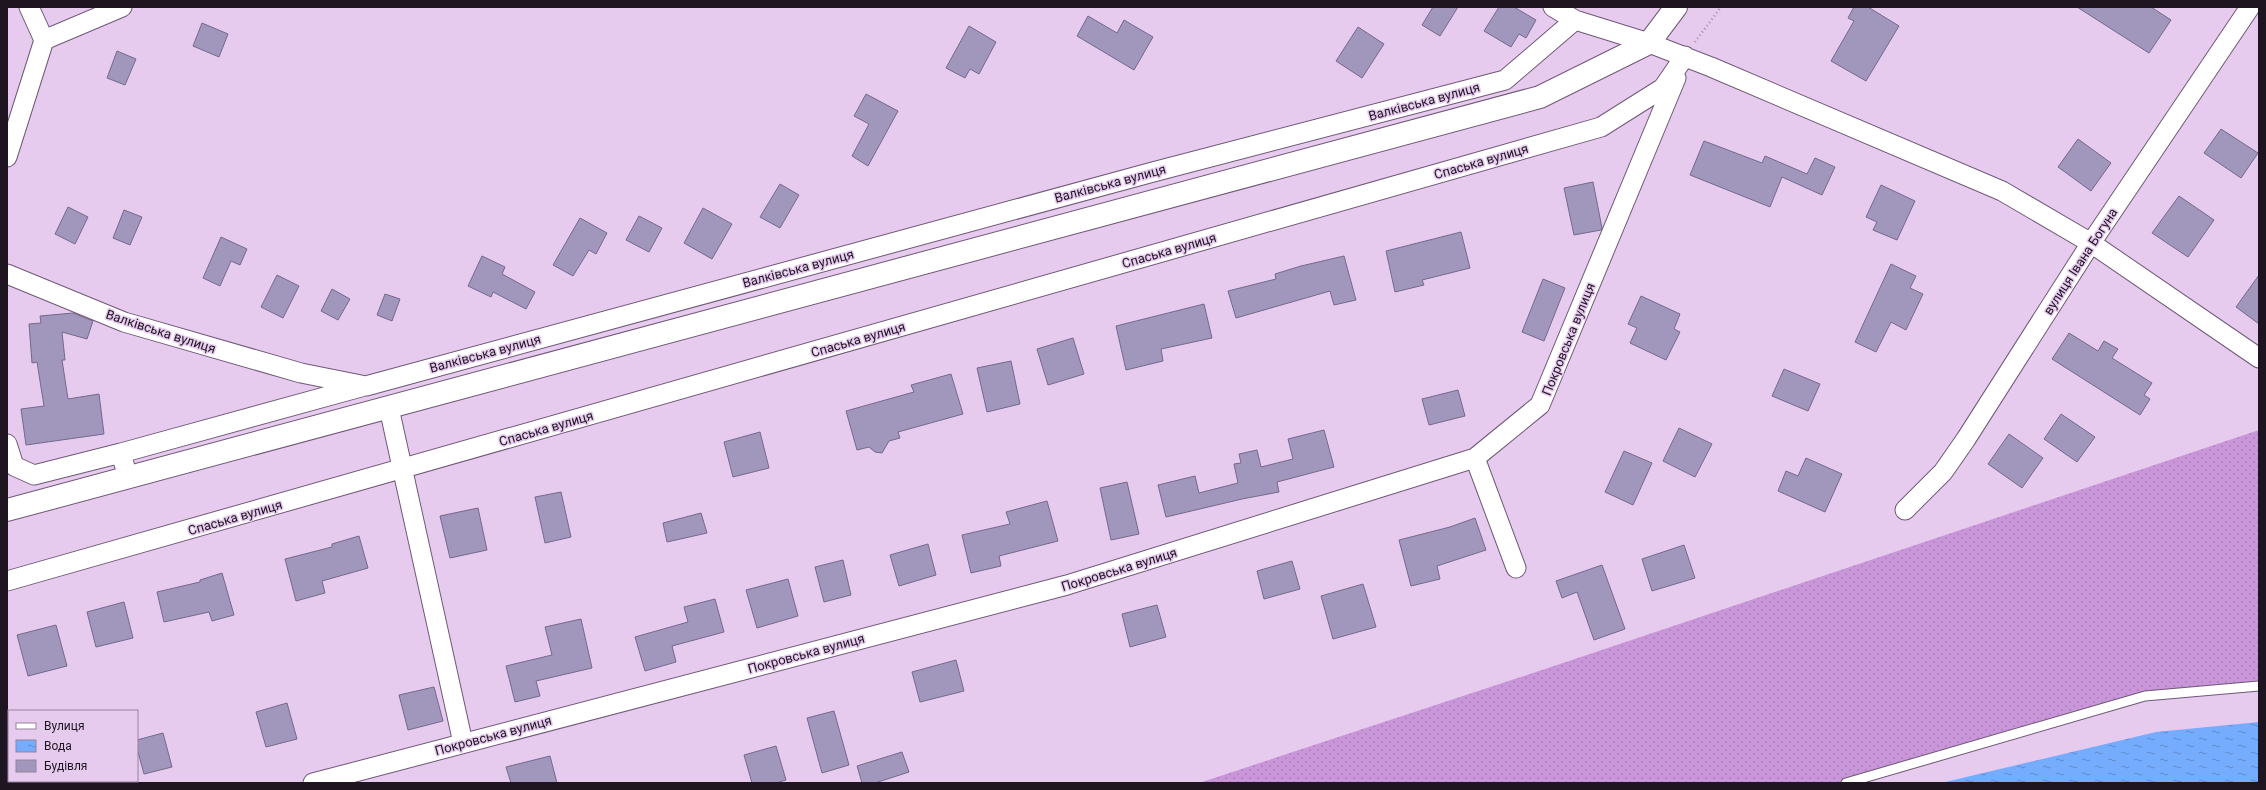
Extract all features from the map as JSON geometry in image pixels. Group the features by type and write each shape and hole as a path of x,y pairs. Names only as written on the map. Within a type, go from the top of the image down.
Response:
{"street":[{"path":"7,157 44,40 29,7"},
{"path":"44,40 122,7"},
{"path":"1553,7 1575,20 1685,56 2002,191 2091,243 2259,358"},
{"path":"7,510 1540,97 1649,43 1676,7"},
{"name":"вулиця Івана Богуна","path":"1905,510 1943,472 1966,439 2091,243 2250,7"},
{"name":"Валківська вулиця","path":"7,274 124,322 301,373 366,386 1152,172 1505,80 1575,20"},
{"name":"Покровська вулиця","path":"313,783 463,742 1067,585 1475,458 1540,405 1685,56"},
{"name":"Спаська вулиця","path":"7,581 1601,127 1663,88 1685,56"},
{"path":"1370,116 1376,140"},
{"path":"806,266 814,293"},
{"path":"7,444 14,466 34,474 121,453 366,386"},
{"path":"389,408 404,469 463,742"},
{"path":"121,453 128,478"},
{"path":"1475,458 1516,568"}],"lane":[{"path":"1846,783 2145,696 2259,686"}],"path":[{"path":"1685,56 1721,7"}],"shaded area":[{"path":"2259,430 2259,686 2145,696 1846,783 1199,783 1548,668"}],"water":[{"path":"2259,722 2259,783 1941,783 2156,732"}],"building":[{"path":"1433,7 1458,7 1440,36 1422,25"},
{"path":"1499,7 1514,7 1536,20 1526,38 1519,34 1511,47 1484,31"},
{"path":"1854,7 1868,7 1899,26 1866,81 1831,61 1854,21 1848,18"},
{"path":"2077,7 2151,7 2171,20 2149,53"},
{"path":"1088,16 1117,33 1124,20 1153,37 1134,70 1077,36"},
{"path":"202,23 228,34 219,57 193,46"},
{"path":"969,26 996,42 979,74 970,69 965,78 946,68"},
{"path":"1358,27 1384,44 1362,78 1336,61"},
{"path":"117,51 136,59 125,85 107,78"},
{"path":"866,94 898,111 868,166 852,156 869,124 854,116"},
{"path":"2221,129 2258,153 2241,178 2204,153"},
{"path":"2078,139 2111,163 2091,191 2058,167"},
{"path":"1704,141 1762,163 1765,156 1807,174 1815,158 1835,167 1822,195 1782,177 1770,207 1690,175"},
{"path":"1593,182 1602,228 1601,230 1574,235 1564,188"},
{"path":"780,184 799,195 780,228 760,217"},
{"path":"1881,185 1915,201 1897,240 1873,230 1877,222 1866,217"},
{"path":"2179,196 2214,220 2188,257 2152,233"},
{"path":"68,207 88,217 75,244 55,234"},
{"path":"703,208 732,224 712,259 684,243"},
{"path":"124,210 142,217 130,245 113,238"},
{"path":"639,216 662,228 649,252 626,240"},
{"path":"580,218 607,233 596,254 589,250 573,276 553,265"},
{"path":"1461,232 1470,268 1422,280 1424,285 1395,292 1386,251"},
{"path":"221,237 247,249 240,265 231,261 220,286 203,278"},
{"path":"482,256 505,267 502,274 535,292 526,309 493,292 491,297 468,286"},
{"path":"1344,256 1356,300 1334,305 1330,291 1236,318 1228,291 1276,279 1275,274 1301,266"},
{"path":"1891,264 1916,276 1910,288 1923,294 1906,330 1891,322 1876,352 1855,342"},
{"path":"277,275 299,286 283,318 261,307"},
{"path":"2259,275 2259,324 2236,307"},
{"path":"1543,279 1565,288 1544,341 1522,332"},
{"path":"332,289 350,299 338,320 321,311"},
{"path":"385,294 400,299 392,321 377,315"},
{"path":"1641,296 1680,314 1674,329 1680,332 1666,360 1630,343 1637,328 1628,324"},
{"path":"1204,304 1212,338 1161,349 1163,361 1126,370 1116,326"},
{"path":"73,313 93,321 87,339 62,332 65,360 62,360 68,399 99,394 104,434 26,445 21,409 44,406 37,362 32,363 29,324 41,323 40,316"},
{"path":"2069,333 2098,351 2104,341 2118,349 2112,358 2152,383 2144,395 2150,399 2140,415 2052,359"},
{"path":"1073,338 1084,374 1048,385 1037,349"},
{"path":"1011,361 1020,404 987,412 977,368"},
{"path":"1784,369 1820,384 1808,411 1772,396"},
{"path":"951,374 963,414 898,432 900,438 889,441 882,453 875,452 869,447 857,450 846,411 914,392 911,385"},
{"path":"1458,390 1465,416 1429,425 1422,399"},
{"path":"2061,414 2095,437 2077,462 2044,439"},
{"path":"1679,428 1712,444 1695,477 1663,461"},
{"path":"1324,430 1334,467 1277,482 1279,492 1166,517 1158,485 1195,476 1199,493 1238,483 1234,464 1241,463 1239,454 1257,450 1261,467 1293,459 1288,439"},
{"path":"760,432 769,468 733,477 724,442"},
{"path":"2009,434 2043,458 2022,488 1988,464"},
{"path":"1624,451 1652,463 1633,505 1605,492"},
{"path":"1806,458 1842,474 1825,512 1778,491 1786,471 1798,476"},
{"path":"1127,482 1139,534 1111,540 1100,488"},
{"path":"561,492 571,537 545,543 535,497"},
{"path":"1047,501 1058,541 999,556 1001,566 971,573 962,535 1010,524 1006,512"},
{"path":"478,508 487,550 450,558 440,516"},
{"path":"701,513 707,533 667,542 663,523"},
{"path":"1475,518 1486,550 1437,566 1440,579 1411,586 1399,540 1450,527"},
{"path":"359,536 368,568 322,581 325,593 296,601 285,559 332,547 332,544"},
{"path":"928,544 936,575 899,586 890,555"},
{"path":"1684,545 1695,578 1652,591 1642,559"},
{"path":"843,560 851,595 824,602 815,567"},
{"path":"1292,561 1300,589 1264,599 1257,571"},
{"path":"1602,565 1625,629 1594,640 1577,592 1562,598 1556,581"},
{"path":"222,573 234,615 212,621 209,612 164,622 157,592 200,582 200,580"},
{"path":"788,579 798,616 757,628 746,590"},
{"path":"1363,584 1376,627 1333,639 1321,596"},
{"path":"715,599 724,632 672,646 676,662 645,671 635,637 688,622 684,607"},
{"path":"124,602 133,638 96,647 87,612"},
{"path":"1157,605 1166,637 1130,647 1122,614"},
{"path":"581,619 592,668 536,681 540,696 515,702 506,666 552,655 545,627"},
{"path":"56,625 67,666 28,676 17,635"},
{"path":"956,660 964,691 920,702 912,672"},
{"path":"434,687 443,721 408,730 399,695"},
{"path":"287,703 297,739 266,747 256,712"},
{"path":"834,711 849,765 822,773 807,718"},
{"path":"163,733 172,767 144,774 138,752 138,740"},
{"path":"776,746 786,780 776,783 752,783 744,755"},
{"path":"902,752 909,772 875,783 862,783 857,766"},
{"path":"550,756 557,783 511,783 506,767"}]}
